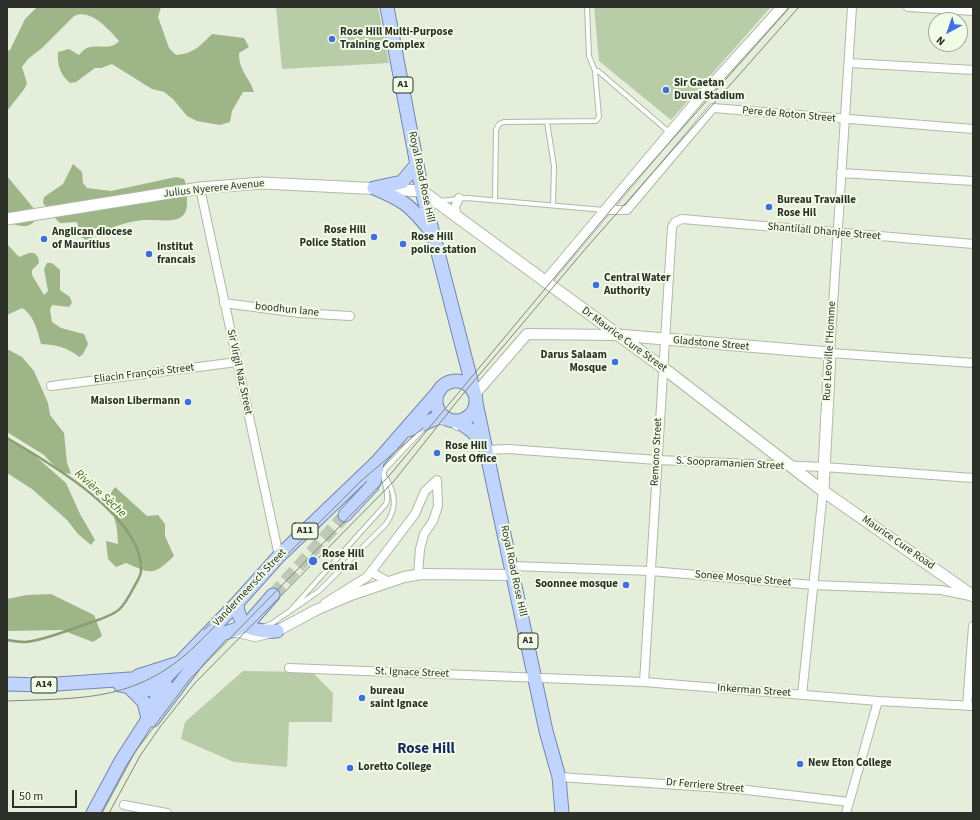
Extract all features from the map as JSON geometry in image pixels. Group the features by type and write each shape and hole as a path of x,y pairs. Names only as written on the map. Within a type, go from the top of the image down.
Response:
{"main road":[{"name":"Royal Road Rose Hill","path":"387,7 422,191 475,396 484,448 491,470 513,570 546,731 559,776 562,813"},
{"path":"374,188 402,182 417,164"},
{"name":"Julius Nyerere Avenue","path":"7,219 200,188 262,183 422,191"},
{"path":"374,188 414,209 433,233"},
{"name":"Dr Maurice Cure Street","path":"422,191 662,368 823,490"},
{"name":"Gladstone Street","path":"617,335 830,353"},
{"name":"Royal Road Rose Hill","path":"456,381 463,346"},
{"name":"Rue Leoville l'Homme","path":"823,490 830,353"},
{"path":"442,416 436,402 439,391 449,382 463,382 475,396 470,415 461,426"},
{"name":"A11","path":"402,432 439,391"},
{"name":"A11","path":"402,432 442,416"},
{"name":"A1","path":"442,416 461,426"},
{"name":"Royal Road Rose Hill","path":"461,426 473,432 484,448"},
{"name":"Vandermeersch Street","path":"93,813 120,760 148,719 166,677 237,603 279,556 380,468 402,432"},
{"path":"345,515 372,486 380,468"},
{"name":"Maurice Cure Road","path":"823,490 973,597"},
{"path":"246,626 273,595"},
{"path":"237,603 238,613 246,626 254,630 277,631"},
{"name":"Vandermeersch Street","path":"120,760 152,722 198,660 222,634 246,626"},
{"path":"165,703 167,695 162,689 171,687 189,666 198,660"},
{"path":"148,719 144,702 130,682 180,663"},
{"name":"A14","path":"7,684 42,685 130,682 162,689"}],"street":[{"path":"545,282 670,132 782,7"},
{"name":"Rue Leoville l'Homme","path":"830,353 852,7"},
{"path":"908,7 973,12"},
{"path":"849,63 973,70"},
{"name":"Pere de Roton Street","path":"605,210 627,210 713,108 973,129"},
{"path":"841,173 973,180"},
{"name":"Sir Virgil Naz Street","path":"200,188 279,556"},
{"path":"457,216 455,208 459,198"},
{"name":"Shantilall Dhanjee Street","path":"675,222 682,219 973,244"},
{"name":"Remono Street","path":"644,682 662,368 672,228 675,222"},
{"name":"boodhun lane","path":"224,303 299,313 350,316"},
{"name":"Gladstone Street","path":"475,396 528,334 617,335"},
{"name":"Gladstone Street","path":"830,353 973,363"},
{"name":"Eliacin François Street","path":"51,386 237,362"},
{"name":"S. Soopramanien Street","path":"484,448 657,460 790,466 824,466 973,478"},
{"path":"316,610 366,577 371,572 415,514 425,491 438,480 438,506 433,521 424,534 420,548 418,575"},
{"name":"Rue Leoville l'Homme","path":"802,695 823,490"},
{"path":"233,630 256,636 277,631 316,610 351,594 418,575 513,570"},
{"name":"Sonee Mosque Street","path":"513,570 651,571 813,585 941,590 973,597"},
{"path":"371,572 389,582"},
{"path":"970,706 973,626"},
{"name":"St. Ignace Street","path":"289,668 535,677"},
{"name":"Inkerman Street","path":"535,677 644,682 878,701 970,706"},
{"path":"846,813 878,701"},
{"name":"Dr Ferriere Street","path":"559,776 738,789 849,802"},
{"path":"100,813 103,806 103,792"},
{"path":"124,805 167,813"}],"lane":[{"path":"495,200 497,126 504,122 590,122 598,120 595,71 589,56 587,7"},
{"path":"595,71 598,70 670,132"},
{"path":"546,122 554,166 553,205"},
{"path":"438,202 459,198 605,210"},
{"path":"380,468 388,464 428,424 438,421 461,426"},
{"path":"246,626 257,627 271,624 319,591 386,524 392,516 394,496 392,488 380,468"},
{"path":"290,610 386,504 388,493 380,468"}],"green space":[{"path":"37,7 161,7 158,17 169,48 176,55 192,51 200,46 212,34 244,38 249,47 239,53 239,59 242,69 254,92 243,92 232,111 230,122 220,125 197,121 187,116 173,99 164,92 152,89 112,64 101,68 95,68 76,82 70,83 60,69 58,52 69,49 79,55 87,48 108,47 119,41 99,21 93,17 80,14 74,16 42,48 28,59 22,67 27,83 25,88 7,111 7,51 10,50 25,19"},
{"name":"Rose Hill Multi-Purpose Training Complex","path":"276,7 378,7 389,63 282,69"},
{"name":"Sir Gaetan Duval Stadium","path":"594,7 771,7 671,120 599,61"},
{"path":"73,164 82,172 83,183 87,188 111,191 176,177 184,179 186,184 187,201 184,215 174,220 144,220 118,225 86,240 81,237 77,222 60,223 43,203 44,197 63,184"},
{"path":"7,176 40,216 32,224 21,226 7,222"},
{"path":"7,244 19,257 29,253 34,253 38,257 39,263 32,270 32,275 44,295 48,291 44,269 47,263 52,263 60,270 60,290 70,297 72,303 69,307 52,305 50,310 52,322 61,328 84,334 88,344 83,354 79,357 62,347 41,344 37,329 30,315 22,308 7,315"},
{"path":"7,349 22,357 34,371 48,403 50,415 64,433 67,463 71,474 60,472 44,455 7,432"},
{"path":"7,439 33,454 66,483 80,514 95,540 91,545 78,534 67,520 32,489 7,473"},
{"path":"115,487 147,516 158,515 165,524 165,536 174,556 156,570 147,571 126,563 116,567 108,559 106,541 118,544 117,529 109,496"},
{"path":"51,594 94,615 102,636 93,642 62,630 7,631 7,599 27,595"},
{"path":"243,671 312,672 333,693 332,722 289,722 287,767 234,762 181,739 185,722"}],"waterway":[{"name":"Rivière Sèche","path":"7,438 68,476 111,512 127,531 138,551 141,571 123,606 110,616 33,641 18,642 7,640"}],"tunnel":[{"path":"273,595 345,515"}],"tram line":[{"path":"102,813 135,752 190,679 389,476 630,187 790,7"},
{"path":"109,813 140,756 160,727 195,683 394,481 463,394 587,247 799,7"},
{"path":"7,701 59,699 106,694 128,688 150,679 171,666 193,648 361,481 423,428"},
{"path":"204,630 228,607"}],"place":[{"name":"Rose Hill Multi-Purpose Training Complex","path":"332,39"},
{"name":"Sir Gaetan Duval Stadium","path":"666,90"},
{"name":"Bureau Travaille Rose Hil","path":"769,207"},
{"name":"Rose Hill Police Station","path":"374,237"},
{"name":"Anglican diocese of Mauritius","path":"44,239"},
{"name":"Rose Hill police station","path":"403,244"},
{"name":"Institut francais","path":"149,254"},
{"name":"Central Water Authority","path":"596,285"},
{"name":"Darus Salaam Mosque","path":"615,362"},
{"name":"Maison Libermann","path":"188,402"},
{"name":"Rose Hill Post Office","path":"437,453"},
{"name":"Rose Hill Central","path":"313,561"},
{"name":"Soonnee mosque","path":"626,585"},
{"name":"bureau saint Ignace","path":"362,698"},
{"name":"New Eton College","path":"800,764"},
{"name":"Loretto College","path":"350,768"}],"district":[{"name":"Rose Hill","path":"426,750"}]}
